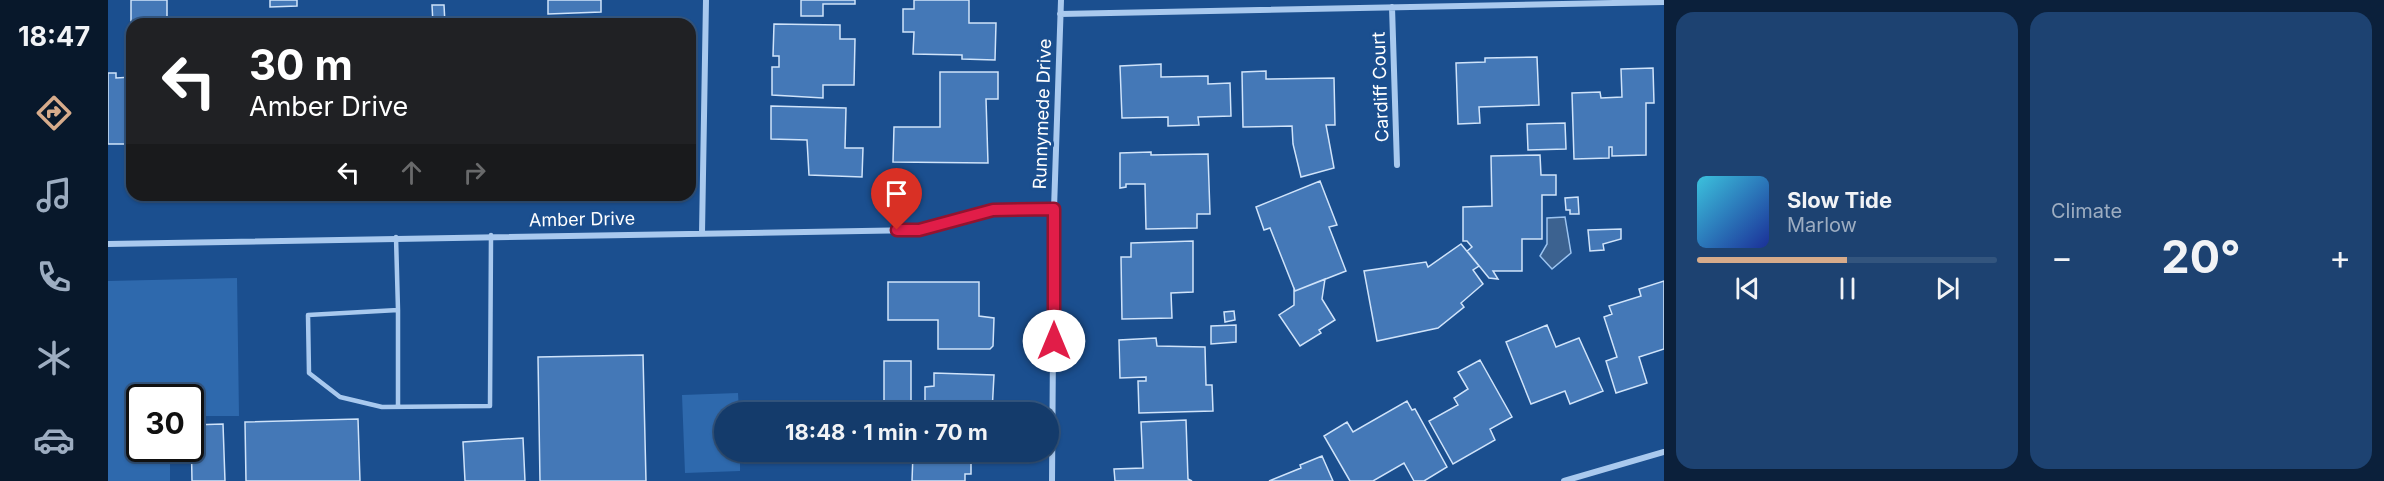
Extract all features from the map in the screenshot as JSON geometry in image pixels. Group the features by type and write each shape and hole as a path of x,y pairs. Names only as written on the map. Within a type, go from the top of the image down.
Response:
{"street":[{"path":"702,233 706,0"},
{"name":"Runnymede Drive","path":"1052,481 1054,209 1061,0"},
{"path":"1060,14 1664,2"},
{"name":"Cardiff Court","path":"1392,7 1397,165"},
{"name":"Amber Drive","path":"108,244 491,235 919,230 993,210 1054,209"},
{"path":"1564,481 1664,452"}],"lane":[{"path":"398,310 308,315 309,373 340,397 382,407 490,406 491,235"},
{"path":"396,237 398,407"}],"shaded area":[{"path":"1565,217 1571,253 1552,269 1540,256 1547,244 1547,218"},
{"path":"237,278 239,416 204,416 204,384 126,384 126,462 170,462 170,481 108,481 108,281"},
{"path":"738,393 738,402 714,402 714,462 740,462 740,471 685,473 682,395"}],"building":[{"path":"131,0 167,0 167,18 131,18"},
{"path":"270,0 297,0 297,6 270,7"},
{"path":"548,0 601,0 601,12 548,14"},
{"path":"801,0 855,0 855,4 823,4 823,16 801,16"},
{"path":"914,0 969,0 969,23 996,23 995,60 962,59 962,55 913,54 914,32 903,32 903,9 914,9"},
{"path":"432,5 444,5 445,18 433,18"},
{"path":"774,24 840,25 840,39 855,39 854,85 823,85 823,98 772,95 772,67 779,67 779,56 773,56"},
{"path":"1537,57 1539,105 1479,107 1480,123 1458,124 1456,63 1485,62 1485,58"},
{"path":"1161,64 1161,77 1208,76 1208,84 1230,83 1231,116 1198,117 1199,125 1168,126 1168,117 1122,118 1120,66"},
{"path":"1653,68 1654,103 1646,103 1646,155 1612,156 1612,147 1609,147 1609,158 1574,159 1572,93 1600,92 1601,98 1622,97 1621,69"},
{"path":"1266,71 1266,79 1334,78 1335,125 1326,125 1334,168 1301,177 1293,144 1292,126 1243,127 1242,72"},
{"path":"940,72 998,72 998,99 986,99 988,163 893,162 894,127 940,127"},
{"path":"108,73 116,73 116,78 126,77 126,144 108,144"},
{"path":"771,106 846,108 845,148 863,148 862,177 809,175 807,140 771,139"},
{"path":"1565,123 1566,149 1528,150 1527,124"},
{"path":"1151,152 1151,155 1208,154 1210,214 1197,214 1197,228 1146,229 1145,184 1126,184 1126,187 1120,188 1120,153"},
{"path":"1540,155 1541,175 1556,175 1556,195 1542,195 1542,239 1522,239 1522,271 1493,271 1498,279 1489,278 1467,251 1472,247 1467,241 1463,241 1463,207 1492,206 1491,156"},
{"path":"1320,181 1337,225 1329,227 1346,271 1295,291 1270,228 1264,230 1256,207"},
{"path":"1578,197 1579,214 1570,214 1570,210 1566,210 1565,198"},
{"path":"1621,229 1621,239 1603,244 1604,250 1590,251 1588,230"},
{"path":"1193,241 1193,292 1171,293 1172,318 1122,319 1121,257 1131,257 1131,243"},
{"path":"1461,244 1479,266 1473,270 1483,284 1461,303 1464,307 1438,328 1377,341 1364,271 1426,262 1428,267"},
{"path":"1325,279 1322,299 1335,320 1319,330 1321,333 1300,346 1279,315 1294,305 1294,288 1295,291"},
{"path":"1664,281 1664,349 1639,357 1647,383 1616,393 1606,361 1617,357 1604,317 1612,314 1609,306 1641,296 1639,289"},
{"path":"888,282 979,282 979,316 994,318 993,346 990,349 938,349 938,320 888,320"},
{"path":"1234,311 1235,320 1225,322 1224,312"},
{"path":"1236,325 1236,342 1211,344 1211,326"},
{"path":"1547,325 1556,347 1579,338 1603,391 1570,404 1565,391 1531,404 1506,342"},
{"path":"1156,338 1157,346 1205,347 1206,385 1212,385 1213,411 1139,413 1138,381 1146,381 1146,377 1120,378 1119,340"},
{"path":"643,355 646,481 540,481 538,357"},
{"path":"1480,360 1512,417 1490,429 1495,440 1453,464 1429,421 1458,405 1454,398 1468,389 1458,372"},
{"path":"884,361 911,361 911,401 884,401"},
{"path":"934,373 994,375 993,402 925,402 925,387 934,386"},
{"path":"1407,401 1412,410 1415,409 1447,467 1424,481 1414,481 1404,463 1373,481 1350,481 1324,436 1347,422 1353,432"},
{"path":"358,419 360,481 246,481 245,422"},
{"path":"1186,420 1188,479 1192,481 1115,481 1114,469 1143,468 1141,422"},
{"path":"223,424 225,481 192,481 192,462 204,462 204,425"},
{"path":"523,438 525,481 465,481 463,442"},
{"path":"1322,456 1333,481 1269,481 1301,468 1300,465"},
{"path":"913,462 971,462 971,474 965,474 965,481 912,481"}],"route":[{"path":"897,230 919,230 993,210 1054,209 1054,341"}]}
